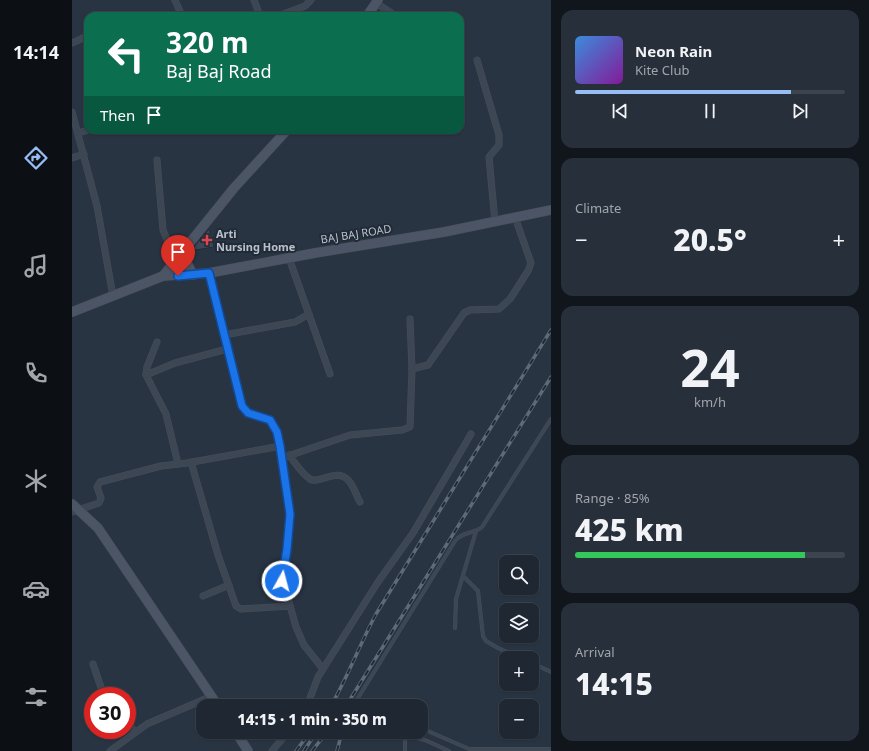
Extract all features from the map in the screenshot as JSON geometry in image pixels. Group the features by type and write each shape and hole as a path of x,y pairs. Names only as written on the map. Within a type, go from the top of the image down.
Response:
{"main road":[{"path":"370,12 377,2"},
{"path":"72,312 164,276 234,188 283,134"},
{"name":"BAJ BAJ ROAD","path":"164,276 209,273 444,232 551,210"},
{"path":"182,254 193,275"},
{"path":"72,504 76,511 98,528 214,699"},
{"path":"240,739 248,751"}],"street":[{"path":"175,0 180,12"},
{"path":"254,0 258,12"},
{"path":"289,12 305,6 311,0"},
{"path":"377,2 391,12"},
{"path":"72,43 84,37"},
{"path":"477,60 499,136 499,144 489,157 494,222"},
{"path":"72,112 97,206 113,296"},
{"path":"78,133 84,131"},
{"path":"72,158 84,154"},
{"path":"157,160 163,230 168,242 182,254"},
{"path":"412,369 428,365 464,313 470,310 495,310 502,307 510,299 530,267 515,218"},
{"path":"289,258 330,374"},
{"path":"209,273 242,406 248,413 270,420 277,432 290,514 282,581 304,645 323,669"},
{"path":"224,334 262,326 295,322 309,314"},
{"path":"282,458 350,435 408,428 412,422 410,319"},
{"path":"158,342 147,367 146,376 166,414 178,464"},
{"path":"146,376 175,363 227,349"},
{"path":"309,699 312,690 323,669 378,582 413,533 471,434"},
{"path":"76,511 99,504 101,501 97,487 100,482 143,470 280,446"},
{"path":"289,455 310,480 317,481 328,475 346,478 360,502"},
{"path":"191,462 218,555 238,608 290,606"},
{"path":"204,596 229,585"},
{"path":"93,664 101,687"},
{"path":"136,731 157,719 212,696"},
{"path":"110,751 126,739"},
{"path":"272,751 282,739"}],"lane":[{"path":"357,699 455,541 461,536 476,531 482,527 551,419"},
{"path":"455,628 456,599 476,531"},
{"path":"463,576 478,590 481,631 486,641 506,651"},
{"path":"539,666 551,672"},
{"path":"428,731 469,749 551,749"},
{"path":"405,739 405,751"},
{"path":"421,739 449,751"}],"building":[{"path":"209,229 214,247 195,250 194,247"}],"railway":[{"path":"335,699 376,614 551,330"},
{"path":"350,699 551,377"},
{"path":"296,751 305,739"},
{"path":"304,751 312,739"},
{"path":"312,751 321,739"},
{"path":"337,751 340,739"}],"place":[{"name":"Arti Nursing Home","path":"207,240"}],"route":[{"path":"178,276 209,273 242,406 248,413 270,420 277,432 290,514 282,581"}]}
